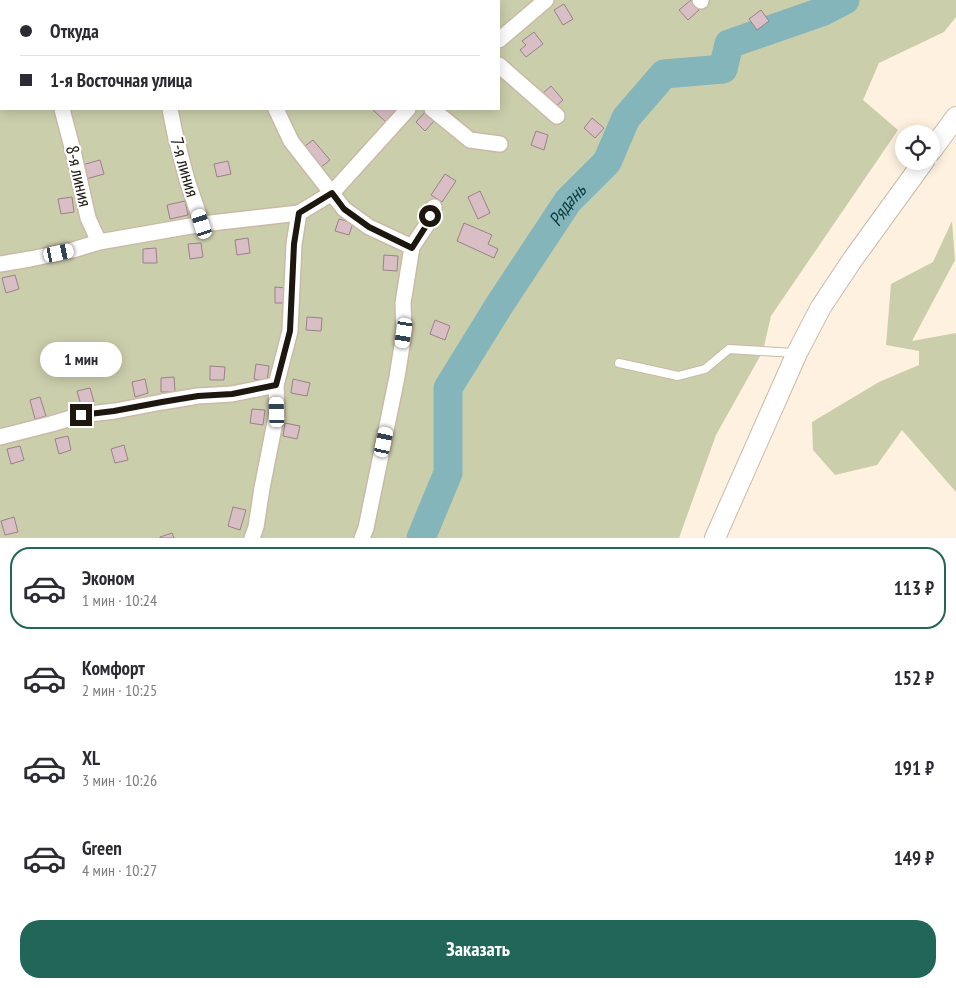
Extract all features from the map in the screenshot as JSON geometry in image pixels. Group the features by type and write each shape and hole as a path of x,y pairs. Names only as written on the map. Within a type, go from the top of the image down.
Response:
{"street":[{"path":"500,39 546,0"},
{"path":"500,66 557,116"},
{"name":"8-я линия","path":"62,110 88,218 99,242"},
{"name":"7-я линия","path":"170,110 187,180 202,224"},
{"path":"276,110 291,141 344,209 369,227 412,248"},
{"path":"0,264 56,254 99,242 202,224 299,213 332,193 407,110"},
{"path":"433,110 470,140 500,144"},
{"path":"940,139 956,117"},
{"path":"715,538 797,354 821,307 917,170"},
{"path":"362,538 366,528 397,377 404,333 403,303 412,248 426,226 434,207"},
{"path":"252,538 256,527 277,412 276,385 290,331 294,244 299,213"},
{"path":"0,436 81,415 189,398 232,394 276,385"}],"lane":[{"path":"619,363 678,376 705,369 729,349 797,354"}],"green space":[{"path":"500,0 956,0 956,17 944,32 879,63 863,100 895,127 895,134 771,316 763,351 716,435 679,538 0,538 0,110 500,110"},
{"path":"952,221 955,260 912,341 956,333 956,492 902,430 877,465 835,475 813,450 812,422 879,382 919,365 919,351 886,345 891,284 933,262"}],"building":[{"path":"691,0 699,10 688,20 679,10"},
{"path":"564,4 573,19 563,25 554,10"},
{"path":"761,10 769,21 757,30 749,19"},
{"path":"534,32 543,44 526,57 520,50 526,45 522,41"},
{"path":"551,86 563,100 553,109 541,95"},
{"path":"373,110 400,111 388,124"},
{"path":"426,111 435,120 425,131 416,122"},
{"path":"592,118 604,128 595,138 584,128"},
{"path":"536,131 548,135 544,150 531,145"},
{"path":"313,140 330,160 320,168 304,147"},
{"path":"100,160 104,174 86,179 82,165"},
{"path":"228,161 231,174 217,177 214,164"},
{"path":"445,174 456,181 442,202 431,195"},
{"path":"480,191 490,213 478,219 468,197"},
{"path":"72,197 74,212 61,214 58,199"},
{"path":"185,201 188,215 170,219 167,205"},
{"path":"339,219 353,223 349,235 335,231"},
{"path":"464,223 492,235 488,244 498,249 494,258 457,241"},
{"path":"248,238 250,253 237,255 235,240"},
{"path":"201,243 203,257 190,259 188,244"},
{"path":"156,248 157,263 143,263 143,249"},
{"path":"384,255 398,256 397,271 383,270"},
{"path":"15,275 19,289 6,293 2,278"},
{"path":"275,287 286,288 285,303 275,303"},
{"path":"307,317 322,318 321,331 306,330"},
{"path":"435,320 450,326 445,340 430,334"},
{"path":"256,364 269,366 267,381 254,379"},
{"path":"210,366 225,367 224,380 210,380"},
{"path":"174,377 175,392 161,392 161,378"},
{"path":"145,379 148,393 135,397 132,382"},
{"path":"293,379 310,383 307,396 291,393"},
{"path":"90,388 94,402 81,405 77,391"},
{"path":"40,397 46,416 35,419 30,400"},
{"path":"252,409 265,410 263,425 250,423"},
{"path":"285,423 300,426 297,439 283,436"},
{"path":"68,436 71,450 59,454 55,439"},
{"path":"124,445 128,460 115,463 111,449"},
{"path":"20,446 24,460 11,464 7,449"},
{"path":"233,507 246,510 240,530 228,526"},
{"path":"14,517 18,532 5,535 1,521"},
{"path":"172,533 174,538 160,538 160,537"}],"waterway":[{"name":"Рядань","path":"421,538 448,473 448,388 498,307 568,201 607,162 626,118 664,74 723,69 729,44 824,11 845,0"}],"route":[{"path":"81,415 198,396 232,394 276,385 290,331 294,244 299,213 332,193 344,209 369,227 412,248 430,216"}]}
